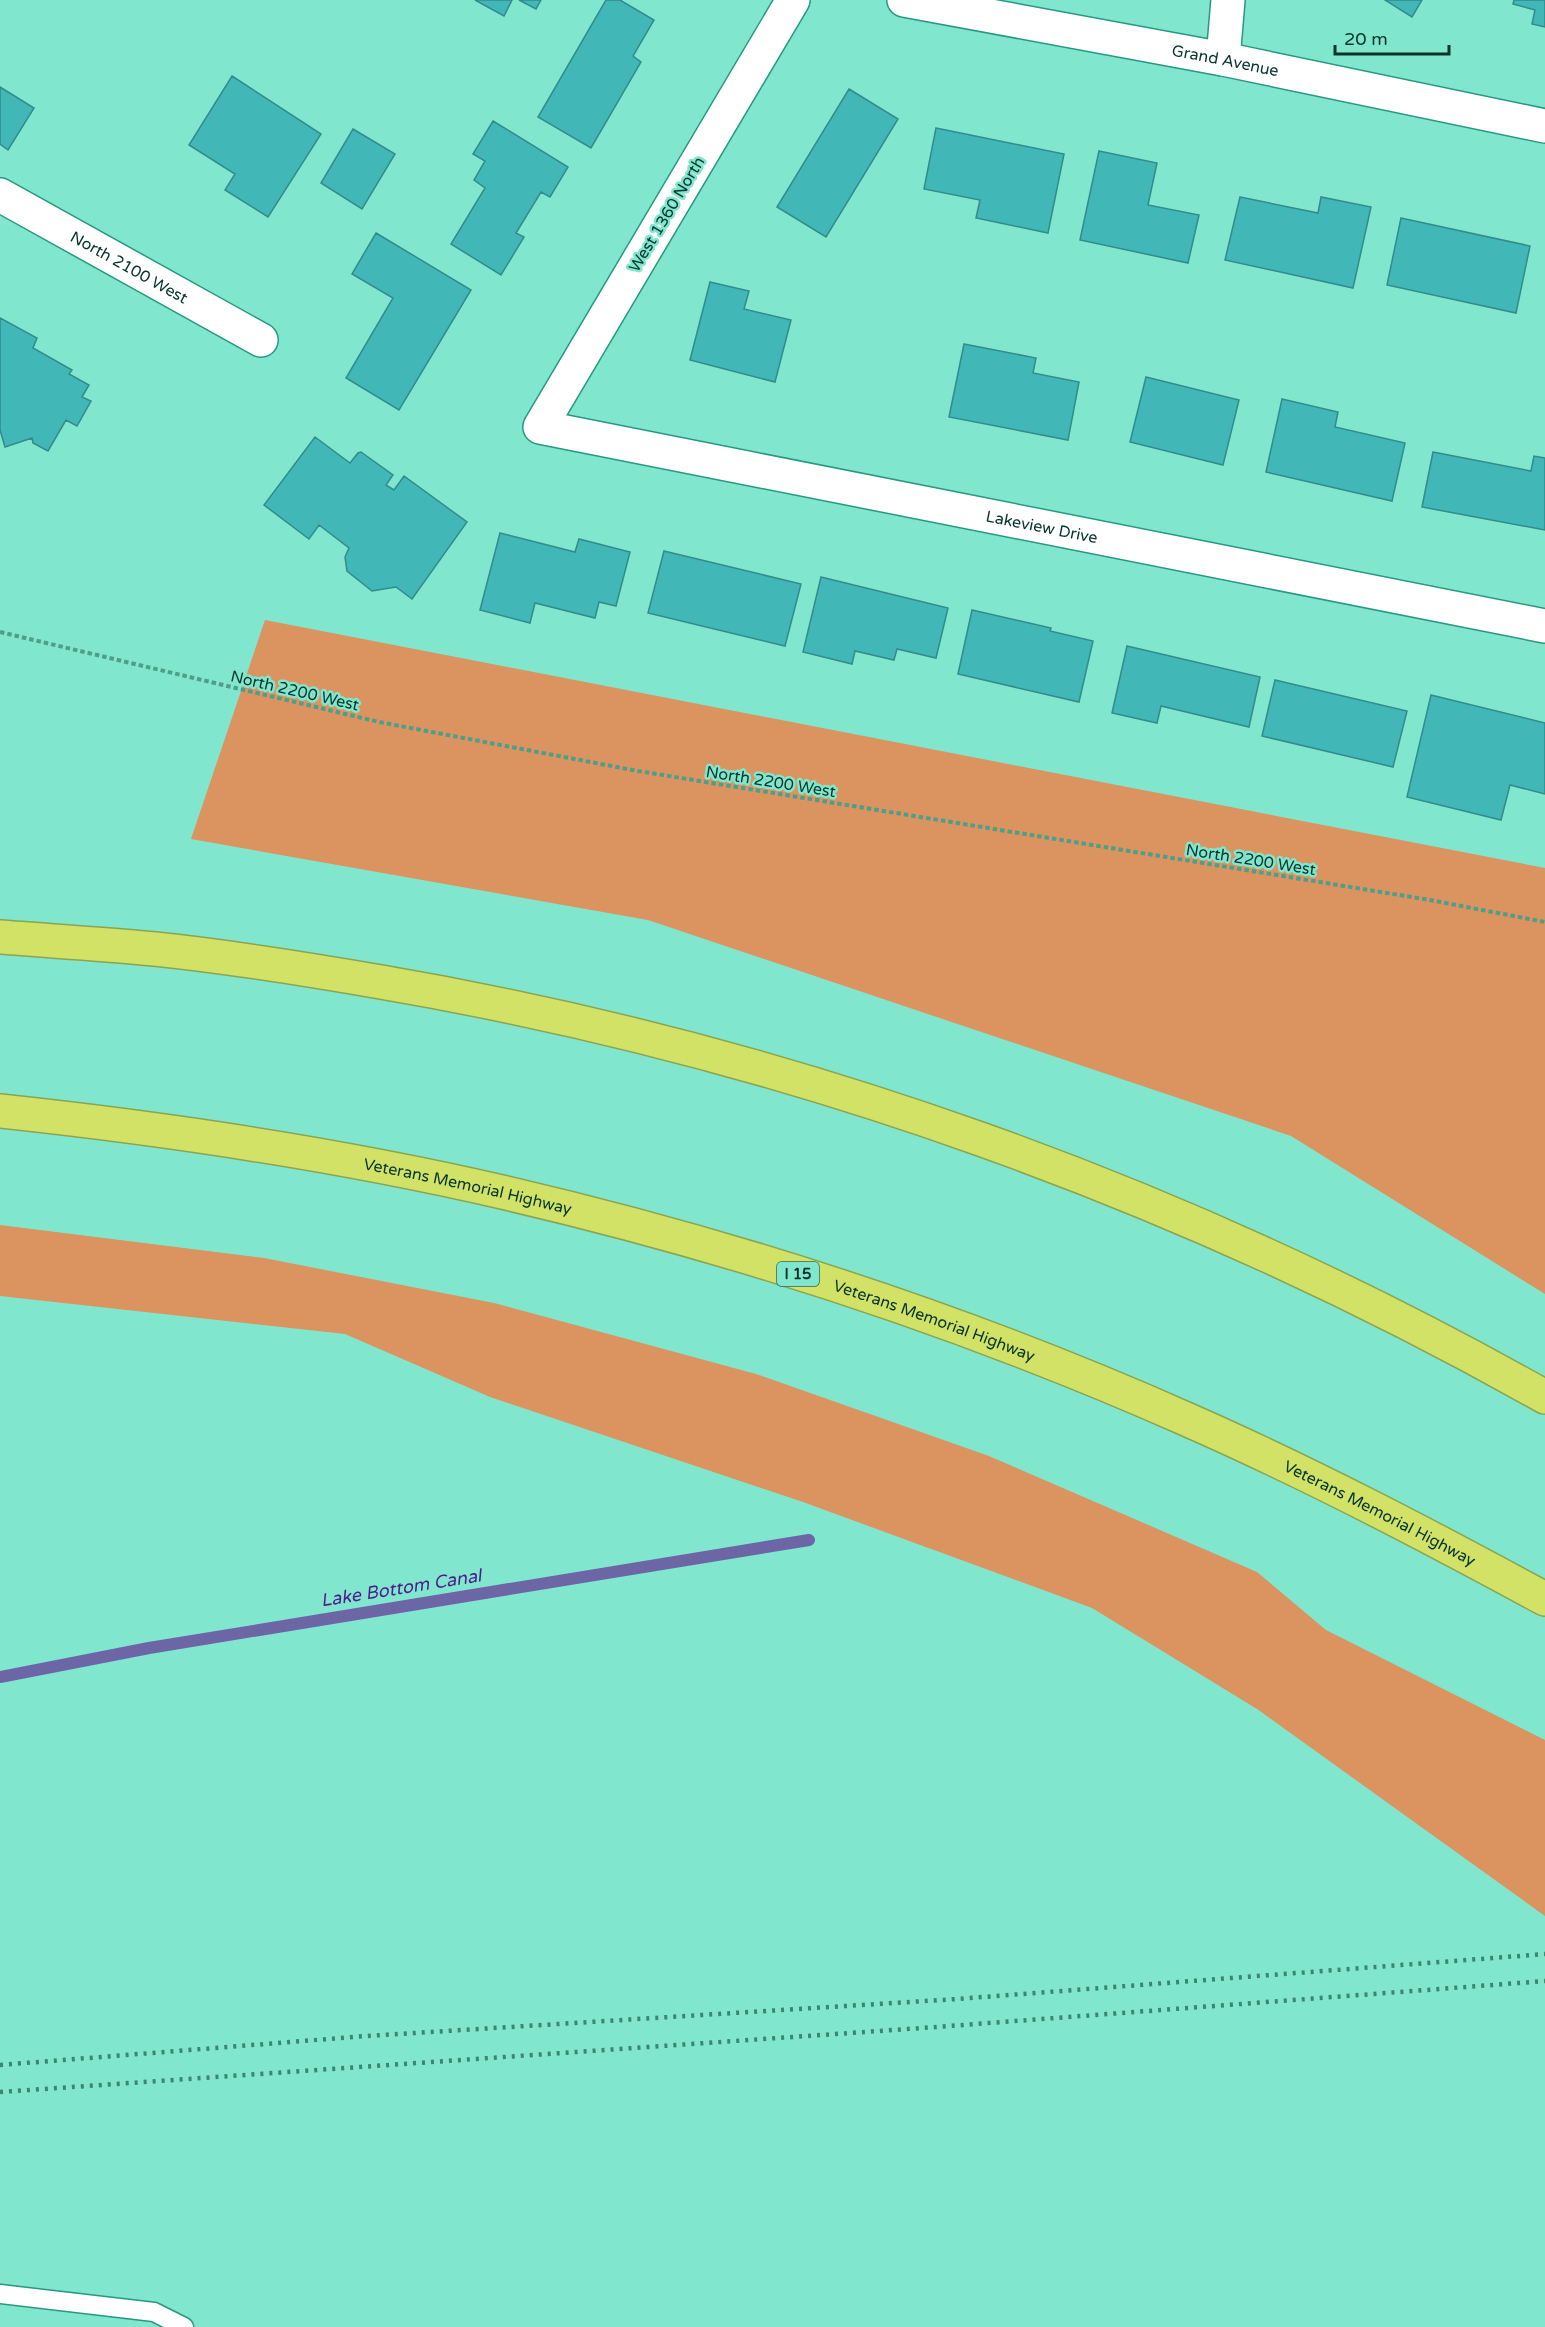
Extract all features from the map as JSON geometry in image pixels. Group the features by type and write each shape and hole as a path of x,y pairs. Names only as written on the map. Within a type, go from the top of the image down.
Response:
{"highway":[{"path":"0,937 165,950 317,971 422,989 567,1018 776,1072 901,1111 1140,1199 1339,1288 1545,1397"},
{"name":"Veterans Memorial Highway","path":"0,1111 198,1136 366,1164 480,1187 677,1238 840,1287 927,1316 1057,1365 1184,1418 1310,1476 1437,1540 1545,1599"}],"street":[{"name":"West 1360 North","path":"540,428 793,0"},
{"name":"Grand Avenue","path":"904,0 1223,59 1545,126"},
{"path":"1223,59 1228,0"},
{"name":"North 2100 West","path":"0,195 261,339"},
{"name":"Lakeview Drive","path":"540,428 1545,626"}],"lane":[{"path":"0,2294 154,2312 184,2327"}],"path":[{"name":"North 2200 West","path":"0,632 379,722 638,771 1430,900 1545,922"}],"shaded area":[{"path":"265,620 1545,868 1545,1294 1291,1136 648,920 191,839"},
{"path":"0,1225 264,1258 494,1303 756,1374 989,1456 1257,1572 1326,1630 1545,1740 1545,1916 1257,1709 1092,1608 803,1502 490,1397 345,1334 0,1296"}],"building":[{"path":"475,0 512,0 504,16"},
{"path":"519,0 541,0 536,9"},
{"path":"606,0 620,0 654,20 633,56 641,62 591,148 538,117"},
{"path":"1385,0 1422,0 1412,17"},
{"path":"1514,0 1545,0 1545,27 1532,24 1535,10 1513,4"},
{"path":"232,76 321,134 268,217 225,190 235,174 189,145"},
{"path":"0,87 34,108 8,150 0,144"},
{"path":"849,89 898,119 826,237 777,207"},
{"path":"493,121 568,167 550,197 541,192 516,233 524,237 501,275 451,244 485,188 474,180 485,161 473,154"},
{"path":"936,128 1064,154 1048,233 976,218 980,200 924,189"},
{"path":"353,129 395,154 362,209 321,183"},
{"path":"1099,151 1157,163 1148,205 1199,215 1188,263 1080,240"},
{"path":"1240,197 1318,213 1321,197 1371,207 1353,288 1225,260"},
{"path":"1401,218 1530,246 1516,313 1387,285"},
{"path":"376,233 471,290 399,410 346,378 393,298 352,274"},
{"path":"710,282 749,291 744,309 791,320 775,382 690,360"},
{"path":"0,318 37,338 33,348 72,370 69,374 89,385 82,397 91,401 77,426 66,420 48,451 33,443 32,438 5,447 0,430"},
{"path":"964,344 1036,358 1033,373 1079,382 1068,440 949,417"},
{"path":"1146,377 1239,400 1223,465 1130,442"},
{"path":"1282,399 1338,412 1335,427 1405,443 1392,501 1266,472"},
{"path":"315,437 350,463 361,452 393,475 386,485 394,490 404,476 467,522 412,599 396,587 372,591 347,571 345,557 349,548 319,525 309,539 264,505"},
{"path":"1433,452 1531,471 1534,456 1545,458 1545,530 1422,507"},
{"path":"500,533 575,552 579,539 630,552 616,606 599,602 595,618 535,603 530,623 480,610"},
{"path":"664,551 801,584 785,646 648,613"},
{"path":"821,577 948,608 936,658 897,649 894,660 855,651 852,664 803,652"},
{"path":"972,610 1051,628 1050,631 1093,641 1079,702 958,674"},
{"path":"1127,646 1260,677 1249,727 1161,706 1157,723 1112,713"},
{"path":"1275,680 1407,711 1393,767 1262,736"},
{"path":"1431,695 1545,723 1545,794 1510,785 1501,820 1407,797"}],"waterway":[{"name":"Lake Bottom Canal","path":"0,1677 149,1648 809,1540"}],"railway":[{"path":"0,2065 366,2036 957,1999 1545,1954"},
{"path":"0,2092 936,2027 1545,1981"}]}
